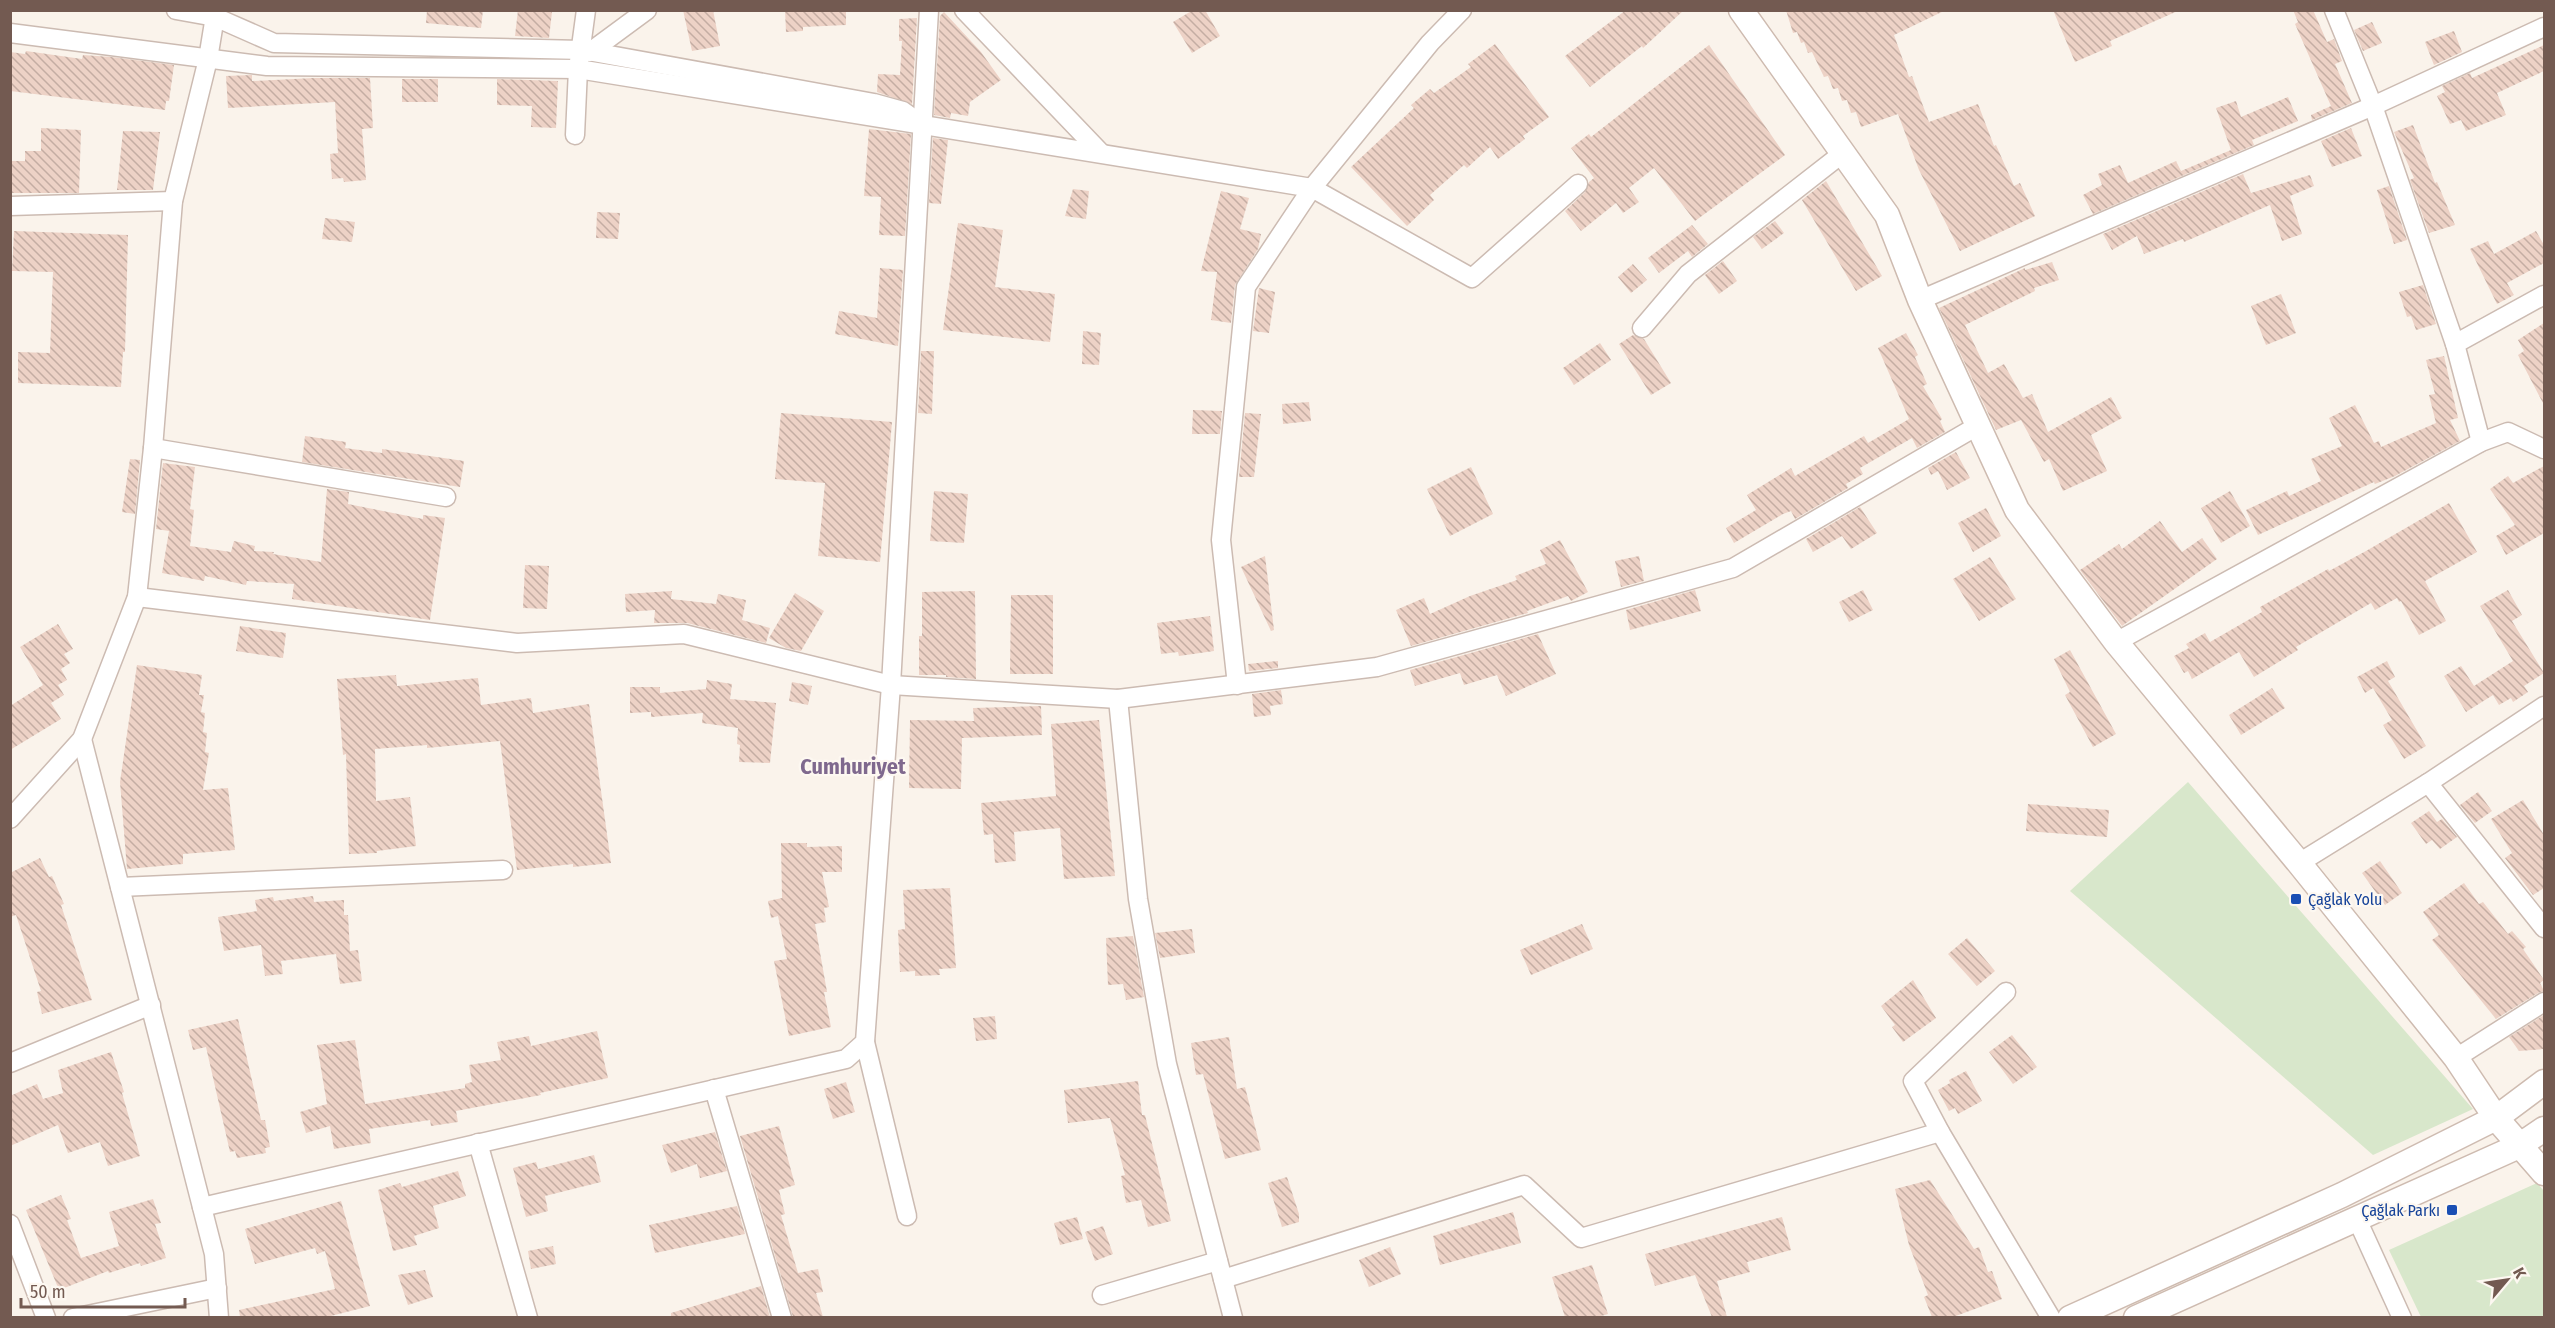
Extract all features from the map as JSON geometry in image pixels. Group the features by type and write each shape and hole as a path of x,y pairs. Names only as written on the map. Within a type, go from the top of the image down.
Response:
{"street":[{"path":"176,10 215,14 274,43 586,51 874,103 903,111 924,125"},
{"path":"575,135 578,69 586,51 586,10"},
{"path":"586,51 647,10"},
{"path":"908,1216 864,1042 891,686 929,10"},
{"path":"964,10 1101,153"},
{"path":"1237,685 1221,540 1246,287 1312,188 1430,44 1462,10"},
{"path":"1741,10 1887,215 1920,300 2017,510 2115,642 2299,863 2456,1058 2496,1118 2544,1173"},
{"path":"2334,10 2373,106 2455,344 2481,442"},
{"path":"10,819 82,739 137,597 153,448 173,201 208,59 215,14"},
{"path":"1920,300 2373,106 2544,27"},
{"path":"10,33 267,66 578,69 1312,188 1472,278 1578,184"},
{"path":"1642,328 1688,274 1843,153"},
{"path":"10,206 173,201"},
{"path":"2455,344 2544,295"},
{"path":"137,597 517,643 684,634 891,686 1118,699 1377,667 1733,568 1979,425"},
{"path":"2115,642 2481,442 2508,432 2544,448"},
{"path":"153,448 446,497"},
{"path":"1118,699 1138,899 1163,1040 1233,1317"},
{"path":"2299,863 2428,783 2544,706"},
{"path":"82,739 214,1254 219,1317"},
{"path":"2428,783 2544,928"},
{"path":"120,886 503,870"},
{"path":"2006,992 1913,1081 1940,1132 2051,1317"},
{"path":"2456,1058 2544,1002"},
{"path":"10,1063 151,1005"},
{"path":"202,1207 846,1059 864,1042"},
{"path":"2070,1317 2342,1195 2496,1118 2544,1082"},
{"path":"714,1089 782,1317"},
{"path":"2136,1317 2519,1146 2544,1129"},
{"path":"1223,1280 1524,1185 1581,1238 1940,1132"},
{"path":"478,1143 528,1317"},
{"path":"2356,1217 2402,1317"},
{"path":"10,1224 46,1317"},
{"path":"1102,1295 1218,1261"},
{"path":"73,1317 217,1288"}],"green space":[{"path":"2188,782 2473,1109 2373,1155 2070,891"},
{"path":"2537,1183 2544,1191 2544,1317 2421,1317 2389,1250"}],"building":[{"path":"427,10 483,10 481,28 426,23"},
{"path":"518,10 552,12 549,38 515,36"},
{"path":"683,10 713,10 720,46 692,51"},
{"path":"785,10 846,10 846,25 803,27 803,31 786,32"},
{"path":"1193,10 1205,10 1220,36 1192,53 1173,22"},
{"path":"1626,10 1684,10 1643,48 1642,46 1590,87 1565,56"},
{"path":"1786,10 1946,10 1894,35 1909,77 1912,76 1929,122 1978,104 1994,146 1996,145 2014,186 2020,183 2035,216 1960,251 1919,170 1898,114 1861,127 1856,112 1851,113 1847,100 1842,101 1838,88 1833,89 1828,76 1824,77 1812,52 1808,53 1797,32 1793,33"},
{"path":"2053,10 2180,10 2110,41 2112,46 2075,62"},
{"path":"2293,10 2313,10 2327,42 2334,39 2342,61 2335,64 2352,103 2312,120 2311,115 2331,106 2295,24 2298,22"},
{"path":"944,12 981,52 1001,80 970,102 968,116 951,113 950,118 934,115 940,16"},
{"path":"917,18 912,104 877,92 878,74 900,75 902,41 899,41 899,19"},
{"path":"2372,22 2382,43 2363,51 2354,30"},
{"path":"2454,31 2462,52 2434,65 2425,42"},
{"path":"1495,44 1549,117 1523,136 1525,139 1498,159 1490,147 1467,168 1464,165 1430,195 1434,200 1407,226 1351,167 1414,108 1411,105 1430,89 1434,93 1471,67 1468,64"},
{"path":"1709,45 1785,155 1695,221 1654,168 1629,188 1639,202 1623,213 1616,203 1581,231 1565,211 1585,192 1589,182 1594,178 1571,148 1589,134 1591,137"},
{"path":"2544,45 2544,71 2497,93 2506,115 2466,131 2461,120 2450,124 2437,96 2445,92 2442,86 2470,73 2472,78"},
{"path":"26,51 82,59 83,55 174,65 169,101 166,101 165,110 10,91 10,52 25,54"},
{"path":"252,75 252,81 370,78 373,128 362,129 366,180 344,182 343,178 332,179 330,154 338,153 335,102 228,108 226,76"},
{"path":"402,79 438,79 438,102 402,102"},
{"path":"497,79 558,81 556,128 531,127 532,106 497,105"},
{"path":"2288,97 2298,121 2252,140 2254,145 2093,214 2083,195 2102,185 2098,174 2120,165 2128,183 2176,161 2181,171 2231,150 2216,108 2236,101 2241,117"},
{"path":"2413,125 2435,183 2437,182 2455,225 2429,233 2410,180 2414,178 2394,132"},
{"path":"41,128 81,130 79,193 10,193 10,161 25,161 25,151 41,151"},
{"path":"2351,128 2362,156 2332,167 2321,141"},
{"path":"869,129 911,134 905,236 879,235 881,197 864,196"},
{"path":"123,131 160,132 153,190 117,190"},
{"path":"933,138 948,140 941,204 929,203"},
{"path":"2243,174 2251,193 2310,175 2314,186 2290,196 2302,234 2282,241 2270,205 2184,242 2183,239 2144,254 2137,236 2112,250 2103,234"},
{"path":"1826,181 1882,276 1856,291 1802,200"},
{"path":"2389,186 2407,240 2394,244 2377,190"},
{"path":"1073,189 1089,191 1086,219 1065,216"},
{"path":"1221,191 1249,198 1240,229 1261,234 1258,249 1235,285 1231,323 1211,320 1217,272 1201,271"},
{"path":"597,212 620,213 618,239 596,238"},
{"path":"325,218 355,222 352,242 322,239"},
{"path":"1775,221 1784,233 1762,249 1753,237"},
{"path":"958,223 1003,230 995,287 1055,294 1050,342 943,330"},
{"path":"1692,225 1708,244 1692,257 1688,251 1659,273 1648,258"},
{"path":"14,231 128,235 125,352 123,352 121,387 18,383 18,352 50,353 53,272 12,271"},
{"path":"2536,231 2544,245 2544,263 2507,283 2514,295 2497,304 2470,249 2488,241 2494,254"},
{"path":"1723,261 1737,281 1719,294 1705,275"},
{"path":"2052,262 2059,280 2034,288 2035,291 1965,325 1988,373 2004,364 2023,398 2032,394 2048,432 2111,397 2122,418 2091,435 2107,471 2063,491 2049,459 2044,462 2021,420 1996,430 1939,308 2025,268 2025,270"},
{"path":"1633,264 1647,280 1631,293 1618,277"},
{"path":"880,268 903,270 898,346 835,334 839,311 877,318"},
{"path":"2423,285 2436,324 2416,330 2411,316 2407,317 2399,292"},
{"path":"1259,288 1275,292 1269,333 1253,331"},
{"path":"2281,294 2296,333 2266,345 2251,306"},
{"path":"2544,323 2544,405 2518,355 2524,351 2518,340"},
{"path":"1083,331 1101,333 1099,365 1082,364"},
{"path":"1906,333 1918,355 1915,357 1927,384 1923,386 1942,419 1940,421 1945,432 1917,448 1912,438 1860,468 1863,474 1846,484 1848,488 1795,519 1791,511 1783,514 1734,543 1726,528 1756,510 1747,495 1791,468 1795,476 1864,436 1868,443 1909,419 1878,348"},
{"path":"1633,335 1644,339 1671,383 1651,395 1619,344"},
{"path":"1600,343 1611,360 1574,385 1563,368"},
{"path":"921,351 934,351 932,414 918,413"},
{"path":"2444,356 2458,418 2450,420 2460,441 2395,476 2375,484 2374,482 2258,535 2246,510 2287,491 2289,496 2321,481 2311,459 2342,446 2329,418 2355,405 2374,443 2379,441 2381,447 2436,423 2429,395 2435,394 2426,360"},
{"path":"1309,402 1311,421 1283,424 1282,404"},
{"path":"1193,410 1222,411 1220,434 1192,434"},
{"path":"781,413 892,422 880,562 818,556 825,483 775,479"},
{"path":"1245,413 1261,414 1254,477 1239,477"},
{"path":"305,436 346,442 345,448 382,453 382,449 464,461 460,487 302,462"},
{"path":"1956,452 1970,478 1947,490 1938,471 1931,475 1928,468"},
{"path":"130,459 140,460 135,514 122,512"},
{"path":"163,463 195,467 190,509 194,510 190,546 231,552 234,541 255,546 254,551 274,552 273,554 321,562 327,489 349,492 348,504 423,519 423,515 445,518 430,620 292,599 294,584 247,581 246,585 205,576 204,581 162,573 169,531 156,529"},
{"path":"2544,466 2544,533 2506,555 2496,536 2515,525 2490,489 2508,476 2513,483"},
{"path":"1471,467 1493,514 1450,536 1427,489"},
{"path":"934,491 968,494 964,543 930,541"},
{"path":"2230,491 2250,526 2221,543 2201,508"},
{"path":"2449,503 2477,552 2425,581 2446,621 2419,635 2401,601 2399,602 2397,598 2375,610 2371,603 2296,647 2298,650 2254,677 2239,652 2192,679 2188,671 2184,673 2174,656 2189,648 2186,644 2205,633 2210,642 2262,612 2260,607 2328,569 2329,571 2366,551"},
{"path":"1860,507 1877,533 1851,549 1842,536 1813,552 1806,539"},
{"path":"1986,508 2001,536 1973,552 1958,523"},
{"path":"2160,521 2182,552 2202,538 2217,559 2122,626 2080,570 2119,544 2122,549"},
{"path":"1560,540 1588,592 1571,601 1568,596 1527,611 1528,613 1411,646 1396,610 1424,598 1430,614 1470,596 1517,580 1515,576 1546,564 1540,550"},
{"path":"1265,556 1274,630 1271,631 1241,567"},
{"path":"1639,556 1644,581 1621,587 1615,561"},
{"path":"1990,557 2016,599 1979,621 1953,579"},
{"path":"525,565 549,566 547,609 523,608"},
{"path":"1695,590 1701,611 1630,630 1626,610"},
{"path":"1863,590 1873,610 1849,622 1839,602"},
{"path":"2508,590 2522,615 2512,621 2544,673 2524,686 2528,692 2513,702 2511,698 2499,705 2493,695 2466,712 2444,676 2461,666 2474,686 2513,661 2480,606"},
{"path":"672,591 671,599 716,604 718,594 746,600 742,620 770,628 766,643 687,623 654,623 655,610 626,612 625,594"},
{"path":"975,591 976,679 946,677 946,675 919,675 922,592"},
{"path":"795,593 824,611 801,651 786,648 769,638"},
{"path":"1011,595 1053,595 1053,674 1010,674"},
{"path":"1210,616 1214,651 1179,656 1178,652 1161,654 1157,623"},
{"path":"58,624 73,649 64,654 70,663 61,669 67,680 58,685 64,695 51,703 61,719 10,750 10,706 43,685 20,647"},
{"path":"240,626 286,633 283,658 236,651"},
{"path":"1538,634 1556,674 1506,696 1497,675 1464,685 1460,673 1415,686 1410,670"},
{"path":"2070,650 2116,734 2093,747 2065,695 2070,692 2054,659"},
{"path":"1278,661 1278,668 1249,671 1248,664"},
{"path":"2387,661 2395,677 2388,681 2426,746 2404,759 2383,725 2392,720 2373,688 2365,693 2357,677"},
{"path":"137,665 202,675 199,695 204,695 201,712 205,713 203,732 207,733 205,752 209,753 203,790 228,788 235,850 183,854 183,864 127,869 120,782"},
{"path":"396,675 397,686 478,678 481,705 531,698 533,713 589,704 611,863 573,867 573,864 517,870 500,741 427,748 427,745 375,749 376,801 410,797 416,846 377,851 377,853 349,854 346,754 343,755 337,679"},
{"path":"707,680 732,684 730,699 776,703 770,763 739,762 738,728 702,723 703,713 651,717 651,712 630,713 630,687 660,687 660,693 706,689"},
{"path":"792,682 812,686 808,705 789,701"},
{"path":"2272,688 2285,708 2241,735 2229,715"},
{"path":"1281,690 1283,704 1270,706 1271,715 1254,717 1252,694"},
{"path":"1041,706 1042,735 962,738 961,789 909,788 910,720 974,721 973,708"},
{"path":"1099,720 1115,876 1064,879 1060,828 1014,832 1016,861 995,863 993,834 984,835 981,803 1056,796 1051,724"},
{"path":"2478,792 2492,811 2475,823 2460,805"},
{"path":"2523,800 2544,835 2544,888 2533,895 2505,858 2512,853 2491,819"},
{"path":"2028,804 2109,810 2107,837 2026,831"},
{"path":"2429,811 2437,822 2442,819 2457,837 2440,849 2432,840 2426,844 2411,823"},
{"path":"781,843 807,843 807,847 842,846 842,872 822,872 829,907 824,908 826,922 815,924 831,1027 789,1036 774,961 787,959 778,916 771,918 768,901 782,898"},
{"path":"40,858 49,877 52,876 64,904 61,905 92,1000 42,1014 37,992 41,991 16,915 10,917 10,873"},
{"path":"2380,861 2402,893 2385,905 2362,873"},
{"path":"2464,883 2479,904 2483,902 2508,934 2512,931 2526,947 2523,949 2544,980 2540,983 2544,991 2496,1019 2432,940 2439,935 2423,912"},
{"path":"950,888 956,968 939,969 940,975 915,976 915,971 900,972 898,930 905,929 903,890"},
{"path":"313,896 314,902 344,900 344,915 348,915 350,951 358,950 362,981 340,984 336,954 281,961 283,974 265,976 261,945 224,951 218,917 257,911 255,900 273,897 274,901"},
{"path":"1582,924 1593,949 1531,975 1520,950"},
{"path":"1192,929 1195,953 1160,958 1155,933"},
{"path":"1133,936 1144,997 1126,1000 1123,984 1108,985 1106,938"},
{"path":"1967,938 1995,971 1977,986 1948,954"},
{"path":"1913,980 1936,1018 1903,1042 1892,1027 1895,1025 1881,1006"},
{"path":"2544,1015 2544,1049 2519,1051 2509,1037"},
{"path":"995,1016 997,1039 976,1041 973,1018"},
{"path":"238,1019 261,1120 265,1120 270,1147 265,1148 266,1153 237,1158 235,1151 230,1152 206,1047 193,1050 188,1030"},
{"path":"597,1031 608,1078 540,1093 541,1095 456,1111 458,1122 431,1126 430,1120 369,1129 371,1143 334,1149 330,1126 306,1133 300,1112 327,1104 317,1045 355,1040 365,1104 465,1088 465,1084 472,1082 469,1065 501,1060 497,1042 529,1036 531,1046"},
{"path":"2012,1035 2037,1067 2013,1084 1989,1052"},
{"path":"1229,1037 1237,1089 1245,1087 1261,1150 1225,1159 1203,1074 1196,1075 1191,1043"},
{"path":"111,1052 140,1156 108,1166 100,1142 68,1153 58,1125 10,1146 10,1096 37,1084 43,1099 63,1093 58,1070"},
{"path":"1966,1071 1982,1101 1958,1114 1955,1108 1949,1111 1938,1090 1950,1083 1949,1080"},
{"path":"1138,1081 1142,1115 1145,1115 1171,1221 1148,1227 1141,1200 1126,1203 1121,1176 1125,1175 1110,1118 1068,1123 1064,1090"},
{"path":"846,1082 855,1112 833,1119 824,1089"},
{"path":"779,1126 795,1185 779,1190 785,1214 781,1215 798,1273 818,1269 823,1292 816,1293 823,1317 793,1317 740,1136"},
{"path":"715,1132 727,1171 700,1178 697,1164 671,1173 662,1145"},
{"path":"594,1155 601,1182 545,1196 548,1211 526,1217 513,1168 536,1162 538,1169"},
{"path":"458,1171 466,1196 433,1206 439,1228 414,1236 417,1245 393,1251 378,1190 400,1183 402,1187"},
{"path":"1287,1177 1299,1214 1299,1222 1282,1227 1268,1183"},
{"path":"1930,1180 1974,1249 1979,1247 1988,1272 1992,1271 2002,1299 1953,1317 1932,1317 1924,1297 1928,1295 1909,1245 1895,1189"},
{"path":"61,1195 71,1219 67,1220 81,1258 119,1246 109,1212 153,1199 161,1223 155,1224 166,1258 141,1266 140,1263 109,1273 108,1271 59,1290 26,1210"},
{"path":"341,1201 370,1306 327,1317 240,1317 239,1310 335,1289 325,1251 317,1254 315,1248 255,1264 245,1229"},
{"path":"737,1206 745,1234 655,1253 649,1225"},
{"path":"1513,1212 1521,1243 1440,1265 1433,1236"},
{"path":"1077,1217 1083,1239 1060,1245 1054,1223"},
{"path":"1782,1217 1791,1250 1747,1262 1750,1272 1717,1281 1727,1317 1712,1317 1695,1275 1655,1286 1645,1254"},
{"path":"1103,1226 1113,1254 1095,1261 1085,1232"},
{"path":"553,1246 556,1264 531,1269 528,1251"},
{"path":"1390,1247 1401,1274 1369,1287 1359,1260"},
{"path":"1592,1265 1608,1314 1598,1317 1565,1317 1552,1277"},
{"path":"425,1270 433,1297 408,1305 398,1275"},
{"path":"761,1286 770,1317 671,1317 671,1313"}],"place":[{"name":"Çağlak Yolu","path":"2296,899"},
{"name":"Çağlak Parkı","path":"2452,1210"}],"district":[{"name":"Cumhuriyet","path":"853,766"}]}
